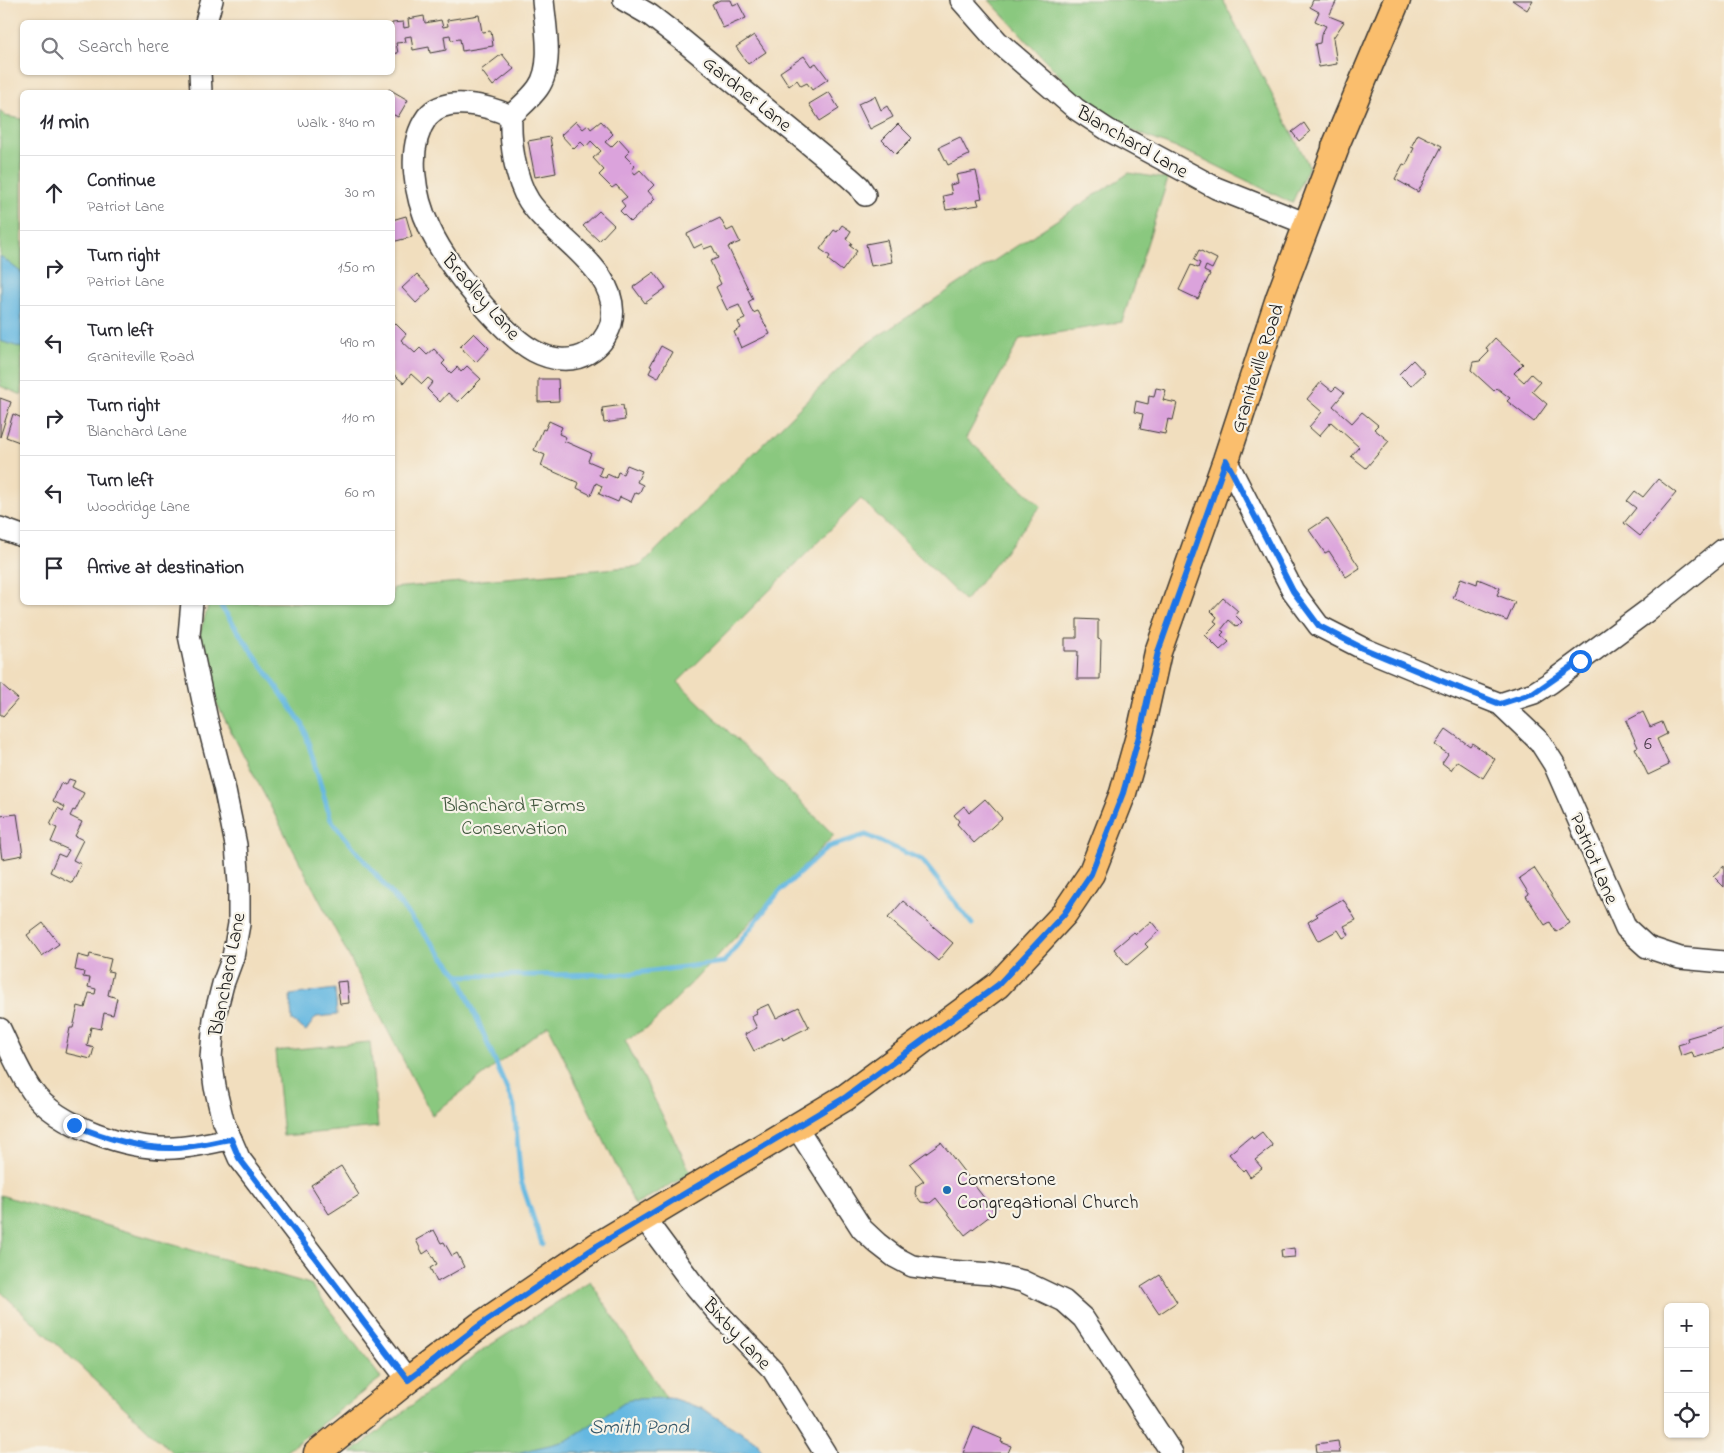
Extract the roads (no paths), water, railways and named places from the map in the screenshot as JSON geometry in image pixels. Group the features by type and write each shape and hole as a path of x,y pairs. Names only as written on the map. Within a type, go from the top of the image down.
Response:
{"main road":[{"name":"Graniteville Road","path":"317,1453 408,1380 486,1321 597,1246 684,1192 797,1128 846,1097 998,985 1064,914 1091,874 1123,793 1141,729 1158,652 1226,460 1277,303 1335,147 1397,0"}],"street":[{"path":"207,20 212,0"},
{"path":"511,116 538,88 543,78 547,46 543,0"},
{"name":"Gardner Lane","path":"624,0 650,15 750,94 850,176 865,195"},
{"name":"Blanchard Lane","path":"962,0 997,40 1076,109 1100,125 1216,188 1307,224"},
{"path":"200,75 202,90"},
{"name":"Bradley Lane","path":"457,104 476,105 498,110 511,116 511,131 519,176 529,201 592,266 602,278 610,298 612,315 604,338 594,349 576,358 556,360 536,352 524,345 504,327 462,280 448,261 424,215 416,184 413,161 421,127 432,111 440,106 457,104"},
{"name":"Patriot Lane","path":"1226,460 1293,591 1319,626 1362,648 1500,704 1540,742 1554,764 1626,928 1647,947 1680,958 1724,962"},
{"path":"0,528 20,535"},
{"path":"1500,704 1534,693 1550,683 1647,611 1724,549"},
{"name":"Blanchard Lane","path":"186,606 189,635 202,701 224,786 236,845 239,884 239,924 233,957 223,984 214,1019 211,1058 223,1121 239,1158 408,1380"},
{"path":"0,1029 33,1092 50,1108 74,1125 104,1138 145,1146 174,1148 231,1139"},
{"path":"797,1128 862,1229 895,1258 912,1266 991,1274 1022,1281 1064,1301 1083,1318 1172,1453"},
{"name":"Bixby Lane","path":"644,1218 690,1280 718,1313 773,1370 825,1453"}],"water":[{"path":"0,256 20,271 20,347 0,341"},
{"path":"335,989 337,1015 316,1017 306,1031 292,1021 290,995"},
{"name":"Smith Pond","path":"671,1398 701,1408 757,1442 763,1453 516,1453 566,1441 630,1399"}],"waterway":[{"path":"220,605 303,725 331,820 459,976 514,1106 521,1181 542,1244"},
{"path":"459,976 628,974 724,962 778,893 828,847 866,835 922,860 972,924"}],"place":[{"name":"Cornerstone Congregational Church","path":"947,1190"}],"park label":[{"name":"Blanchard Farms Conservation","path":"514,816"}]}
